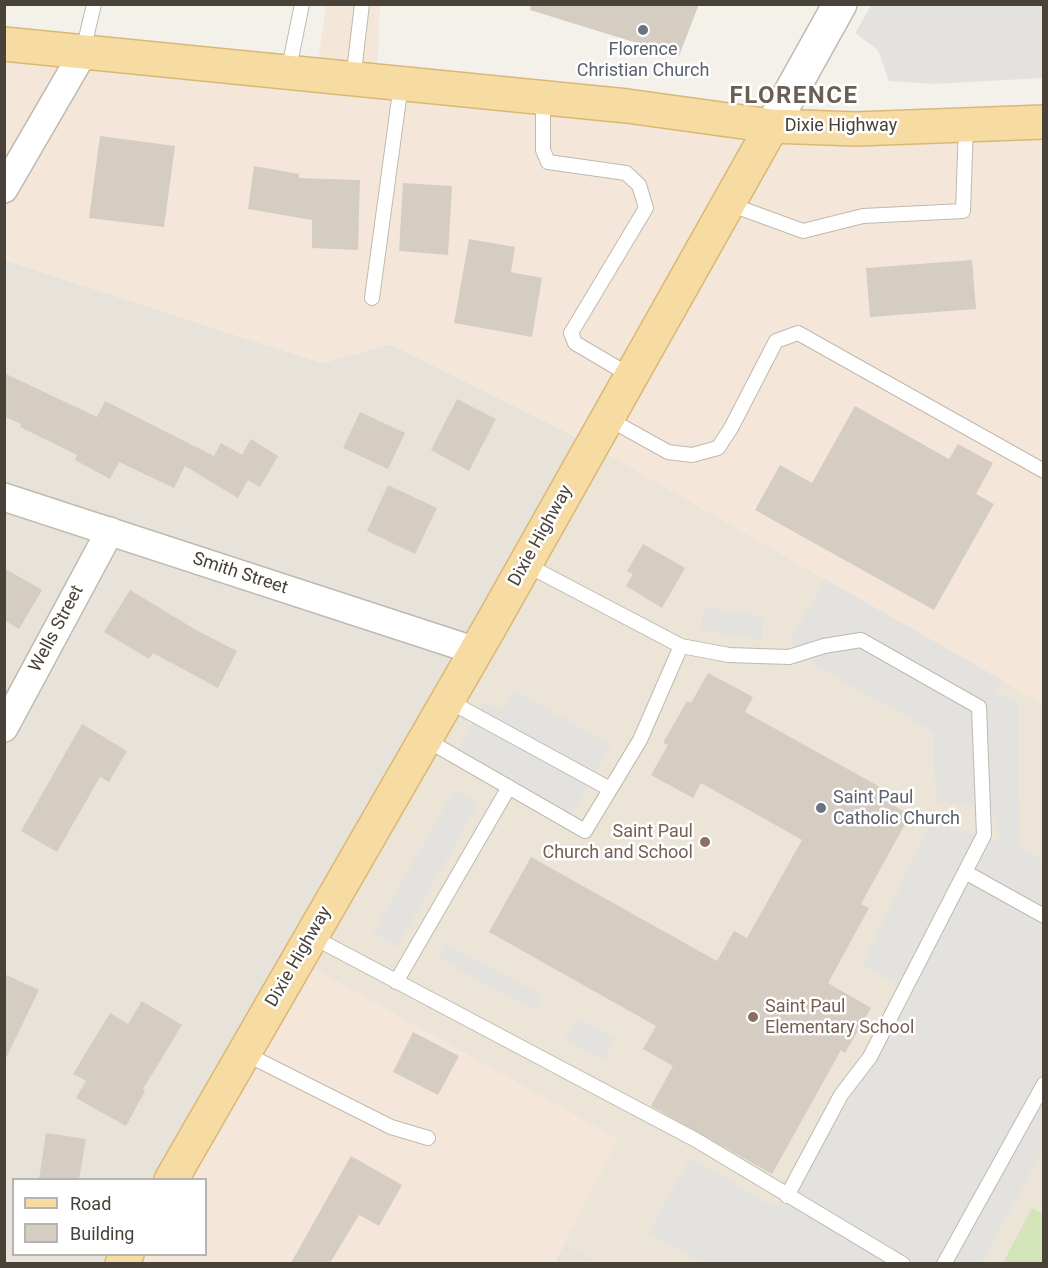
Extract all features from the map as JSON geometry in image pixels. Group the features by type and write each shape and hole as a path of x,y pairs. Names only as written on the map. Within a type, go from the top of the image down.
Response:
{"main road":[{"path":"4,44 543,98 772,126"},
{"name":"Dixie Highway","path":"172,1178 476,651 772,126 856,129 1044,122"}],"street":[{"path":"772,126 840,4"},
{"path":"4,189 83,53"},
{"name":"Smith Street","path":"4,497 476,651"},
{"name":"Wells Street","path":"4,728 110,531"}],"lane":[{"path":"83,53 94,4"},
{"path":"287,73 302,4"},
{"path":"353,80 362,4"},
{"path":"372,298 401,84"},
{"path":"543,98 543,150 548,162 626,173 639,185 646,208 571,333 575,343 631,376"},
{"path":"728,204 803,231 863,216 963,211 966,125"},
{"path":"607,418 668,452 692,455 718,448 776,342 798,333 1044,471"},
{"path":"525,564 681,646 729,656 789,657 824,646 861,640 979,707 984,835 870,1057 841,1095 787,1196"},
{"path":"425,739 585,831 640,740 681,646"},
{"path":"447,700 610,789"},
{"path":"396,982 509,787"},
{"path":"965,872 1044,916"},
{"path":"311,936 696,1140 903,1263"},
{"path":"244,1053 391,1127 428,1138"},
{"path":"944,1263 1044,1084"}],"shaded area":[{"path":"872,4 1043,5 1043,78 933,84 889,81 878,50 855,33"},
{"path":"326,5 380,5 377,81 627,106 1043,122 1043,704 592,445 390,344 322,363 5,260 5,44 316,76"},
{"path":"5,260 322,363 390,344 592,445 172,1178 12,1178 12,1256 126,1256 122,1263 5,1264"},
{"name":"Saint Paul Church and School","path":"592,445 1043,704 1043,1263 601,1263 564,1243 618,1139 298,960"},
{"path":"825,579 1002,680 995,694 1018,700 1019,837 1024,850 1043,861 1043,1149 982,1263 702,1263 648,1233 691,1157 771,1206 787,1203 914,994 862,965 931,822 1000,842 992,808 935,802 934,732 817,667 790,641"},
{"path":"704,607 764,617 761,640 700,630"},
{"path":"513,690 611,745 572,814 458,749 484,701 501,711"},
{"path":"454,790 479,803 397,947 373,933"},
{"path":"446,944 544,996 536,1011 438,958"},
{"path":"298,960 619,1139 554,1263 122,1264 126,1256 207,1256 207,1178 172,1178"},
{"path":"577,1018 615,1039 604,1060 565,1039"},
{"path":"564,1243 601,1263 554,1264"}],"green space":[{"path":"1032,1208 1043,1214 1043,1263 1003,1263"}],"building":[{"name":"Florence Christian Church","path":"531,4 699,4 679,56 530,10"},
{"path":"100,136 175,146 164,227 89,218"},
{"path":"254,166 299,174 299,178 360,180 358,250 312,248 312,220 248,209"},
{"path":"403,183 452,186 448,255 399,251"},
{"path":"469,239 515,247 511,272 542,278 532,337 454,323"},
{"path":"972,260 976,309 870,317 866,268"},
{"path":"4,373 97,417 105,401 214,456 221,443 242,455 251,439 278,456 260,487 248,480 238,498 185,466 174,488 119,462 110,479 75,460 77,455 20,427 21,424 4,416"},
{"path":"457,399 496,419 469,471 431,450"},
{"path":"855,406 949,459 958,444 993,463 976,494 994,504 934,610 755,510 780,465 812,483"},
{"path":"360,412 405,433 388,469 343,448"},
{"path":"388,485 437,508 415,554 367,531"},
{"path":"643,544 685,568 662,608 626,586 633,574 627,571"},
{"path":"4,568 42,590 19,629 4,620"},
{"path":"130,590 196,630 237,651 218,688 153,653 149,659 104,632"},
{"path":"708,673 753,697 745,712 889,792 884,800 910,815 861,904 869,908 828,983 871,1008 845,1053 841,1050 772,1174 651,1106 673,1066 643,1049 656,1026 489,932 531,857 717,961 734,931 747,938 802,840 701,783 693,798 651,775 668,745 663,743 687,701 691,703"},
{"path":"82,724 127,751 109,782 100,777 57,852 21,831"},
{"path":"4,974 39,990 4,1062"},
{"path":"142,1001 182,1025 143,1089 145,1091 126,1126 76,1098 86,1081 73,1074 110,1013 128,1024"},
{"path":"413,1032 459,1056 438,1095 393,1072"},
{"path":"46,1133 86,1139 79,1178 39,1178"},
{"path":"351,1156 402,1185 379,1226 359,1215 330,1263 291,1263"}],"place":[{"name":"Florence Christian Church","path":"643,30"},
{"name":"Saint Paul Catholic Church","path":"821,808"},
{"name":"Saint Paul Church and School","path":"705,842"},
{"name":"Saint Paul Elementary School","path":"753,1017"}],"district":[{"name":"FLORENCE","path":"794,97"}]}
